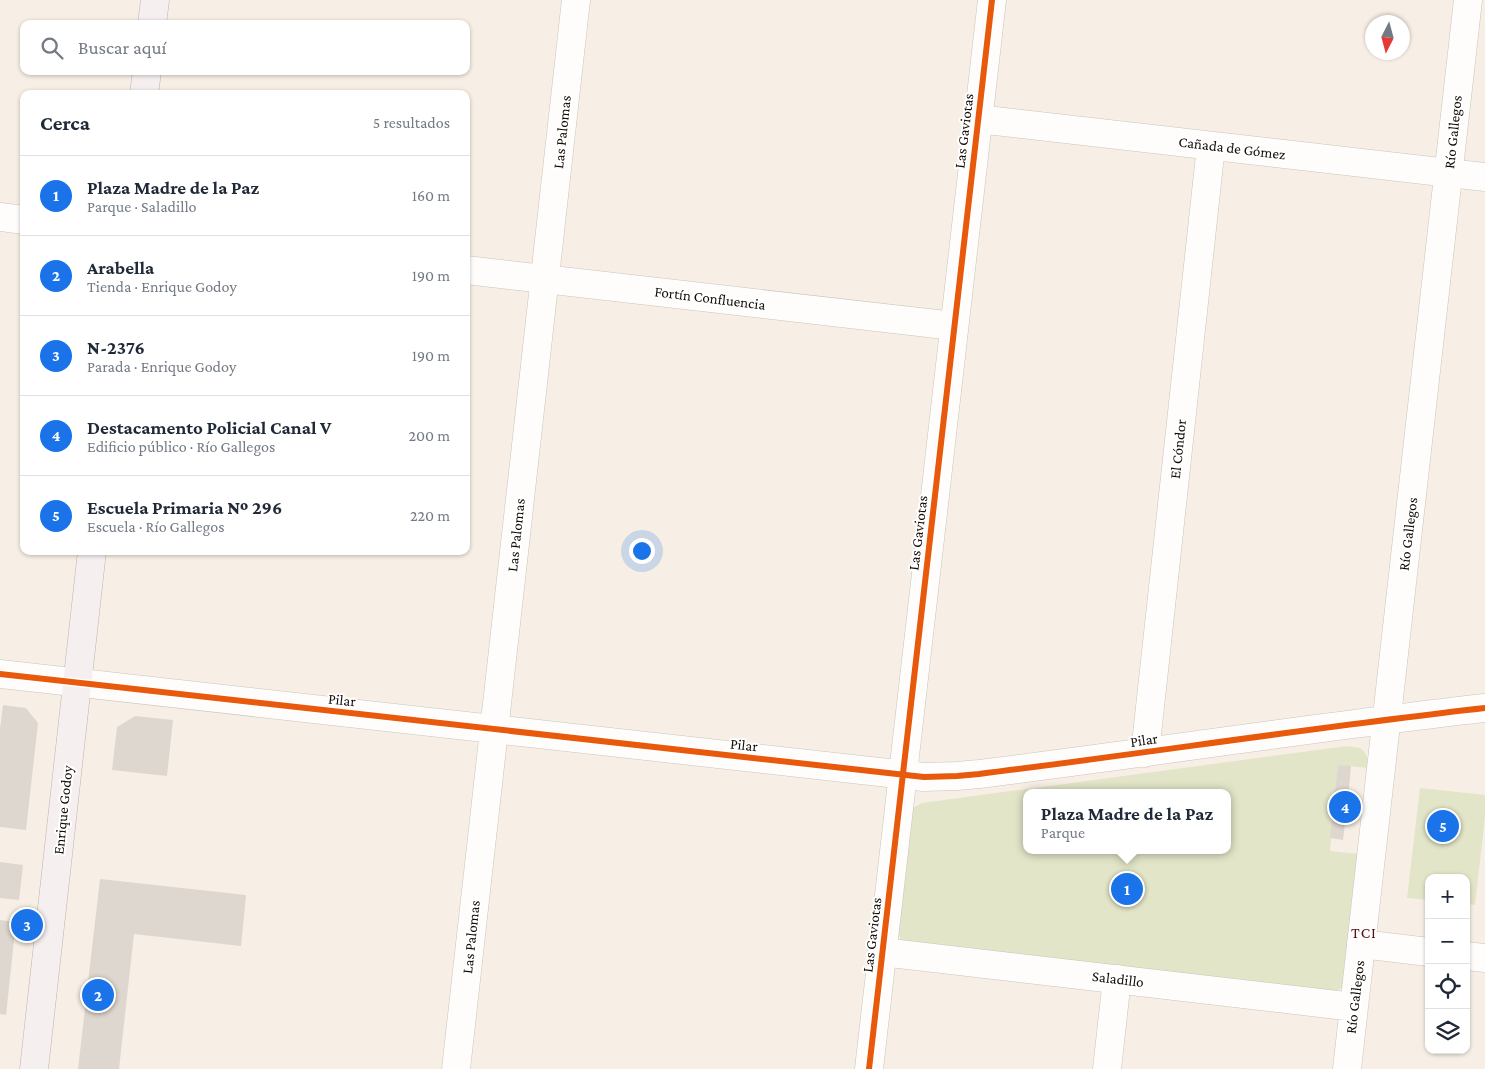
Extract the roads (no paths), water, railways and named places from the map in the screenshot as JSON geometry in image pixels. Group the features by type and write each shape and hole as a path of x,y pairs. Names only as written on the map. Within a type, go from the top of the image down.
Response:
{"main road":[{"path":"152,20 155,0"},
{"path":"145,90 146,75"},
{"name":"Enrique Godoy","path":"34,1069 92,555"}],"street":[{"name":"Las Palomas","path":"456,1069 576,0"},
{"name":"Las Gaviotas","path":"869,1069 992,0"},
{"name":"Río Gallegos","path":"1347,1069 1468,0"},
{"name":"Cañada de Gómez","path":"978,119 1485,177"},
{"name":"El Cóndor","path":"1145,753 1211,146"},
{"path":"0,217 20,220"},
{"name":"Fortín Confluencia","path":"470,270 954,326"},
{"name":"Pilar","path":"0,674 902,776 933,777 957,776 1145,753 1386,719 1485,708"},
{"path":"1361,944 1425,952"},
{"name":"Saladillo","path":"882,952 1354,1007"},
{"path":"1470,956 1485,958"},
{"path":"1107,1069 1117,979"}],"place":[{"name":"Destacamento Policial Canal V","path":"1345,807"},
{"name":"Escuela Primaria Nº 296","path":"1443,826"},
{"name":"Plaza Madre de la Paz","path":"1127,889"},
{"name":"N-2376","path":"27,925"},
{"name":"Arabella","path":"98,995"}],"district":[{"name":"TCI","path":"1364,932"}]}
